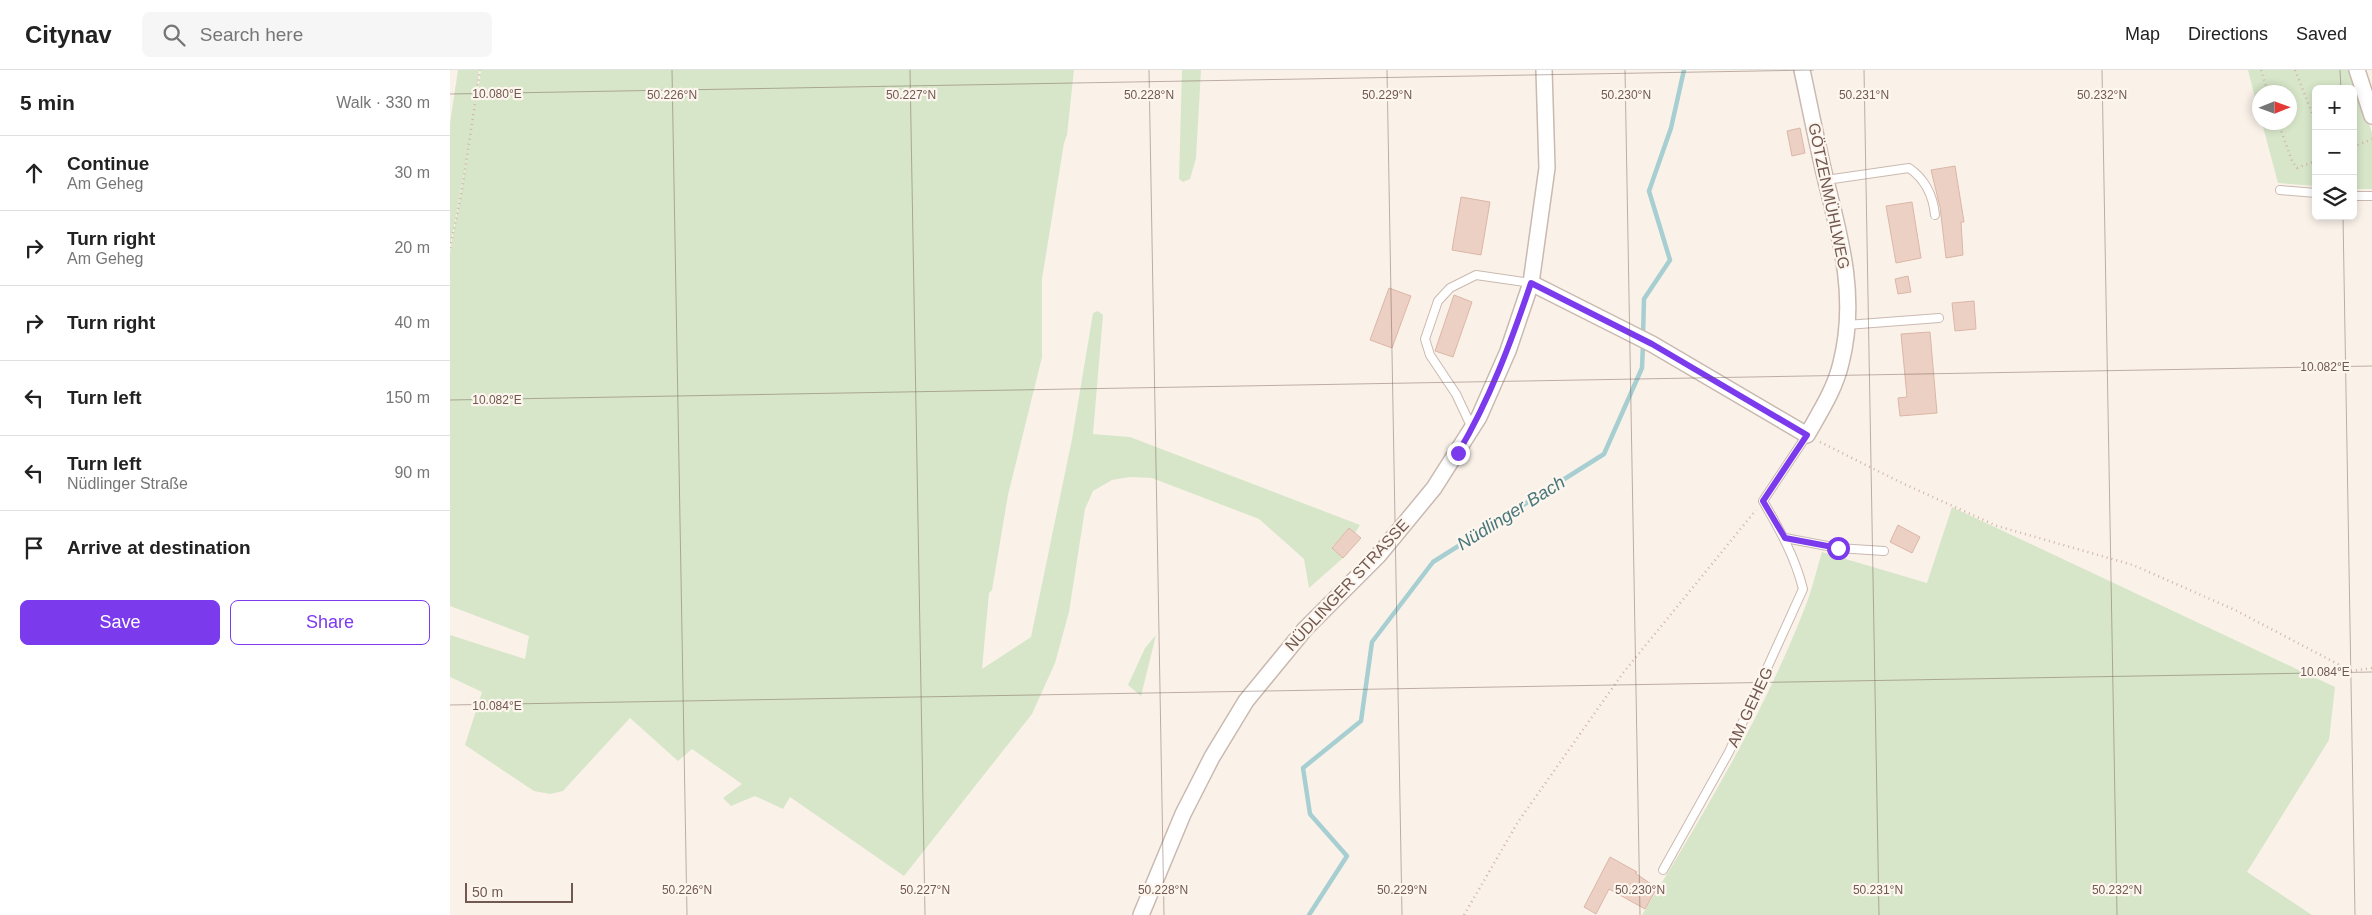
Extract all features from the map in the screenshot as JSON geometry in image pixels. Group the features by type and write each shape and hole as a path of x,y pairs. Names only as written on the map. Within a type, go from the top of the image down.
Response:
{"street":[{"name":"NÜDLINGER STRASSE","path":"1141,915 1187,806 1212,757 1246,701 1305,629 1384,549 1434,488 1472,428 1508,351 1531,283 1547,168 1544,70"},
{"name":"GÖTZENMÜHLWEG","path":"1802,70 1826,180 1840,229 1846,266 1849,312 1841,364 1827,400 1807,435"},
{"path":"2357,70 2372,116"},
{"path":"2367,70 2372,80"},
{"path":"1531,283 1652,344 1807,435"}],"lane":[{"path":"1826,180 1909,168 1921,176 1934,201 1935,214"},
{"path":"2280,190 2312,193"},
{"path":"2357,196 2372,196"},
{"path":"1472,428 1456,394 1430,355 1425,339 1438,301 1450,288 1476,275 1531,283"},
{"path":"1847,325 1939,318"},
{"path":"1763,501 1807,435"},
{"name":"AM GEHEG","path":"1663,870 1729,752 1804,589 1798,567 1785,538 1763,501"},
{"path":"1785,538 1838,548 1884,551"}],"path":[{"path":"450,248 462,190 480,70"},
{"path":"2261,70 2266,85"},
{"path":"2295,70 2312,113"},
{"path":"2281,130 2292,161 2297,168 2312,164"},
{"path":"2357,145 2372,139"},
{"path":"1807,435 1904,484 1997,526 2133,565 2234,610 2351,671 2372,668"},
{"path":"1464,915 1518,822 1618,681 1763,501"}],"green space":[{"path":"458,70 479,70 476,105 481,70 1074,70 1067,135 1064,143 1042,279 1042,357 1008,495 992,590 989,593 982,669 1031,637 1072,439 1093,313 1098,311 1103,315 1093,434 1130,437 1360,525 1355,533 1349,528 1332,547 1343,558 1309,588 1304,559 1259,519 1152,478 1130,477 1112,480 1093,491 1085,509 1069,612 1055,663 1032,714 904,876 790,797 783,809 755,796 731,806 723,798 742,784 692,749 678,761 630,718 563,791 550,794 534,791 465,745 482,692 450,677 450,635 525,659 529,636 450,606 450,252 472,132 450,246 450,123"},
{"path":"1182,70 1201,70 1196,158 1190,179 1183,182 1179,179"},
{"path":"2248,70 2352,70 2357,85 2312,85 2312,186 2278,183 2264,130 2297,130 2297,85 2252,86"},
{"path":"2357,86 2372,133 2372,189 2357,189"},
{"path":"1952,507 2335,687 2329,740 2247,872 2312,915 1642,915 1709,804 1750,728 1807,603 1822,552 1927,583"},
{"path":"1156,635 1141,696 1128,685 1145,648"}],"building":[{"path":"1800,128 1805,153 1792,156 1787,131"},
{"path":"1955,166 1964,222 1961,222 1963,255 1946,258 1940,207 1931,170"},
{"path":"1461,197 1490,202 1481,255 1452,250"},
{"path":"1912,202 1921,258 1896,263 1886,206"},
{"path":"1908,276 1911,292 1898,294 1895,279"},
{"path":"1389,288 1411,296 1392,348 1370,340"},
{"path":"1454,295 1472,302 1453,357 1435,351"},
{"path":"1974,301 1976,329 1955,331 1952,303"},
{"path":"1930,332 1937,413 1900,416 1898,398 1907,397 1901,334"},
{"path":"1898,525 1920,537 1912,553 1890,542"},
{"path":"1349,528 1361,538 1343,558 1332,548"},
{"path":"1610,857 1637,872 1635,873 1657,888 1645,909 1609,889 1596,914 1584,907"}],"waterway":[{"name":"Nüdlinger Bach","path":"1643,336 1644,299 1670,260 1649,191 1671,128 1684,70"},
{"name":"Nüdlinger Bach","path":"1309,915 1347,856 1310,814 1303,768 1361,721 1372,642 1433,562 1604,454 1642,368 1643,344"}],"route":[{"path":"1458,453 1479,417 1508,351 1531,283 1652,344 1807,435 1763,501 1785,538 1838,548"}]}
